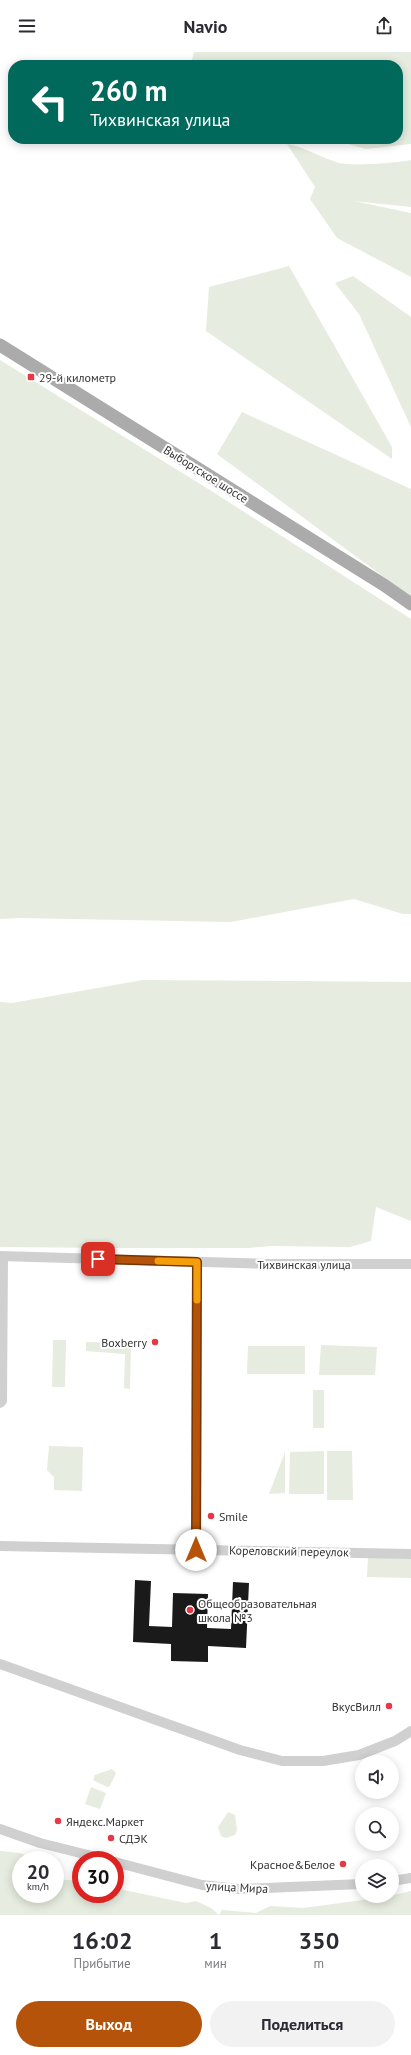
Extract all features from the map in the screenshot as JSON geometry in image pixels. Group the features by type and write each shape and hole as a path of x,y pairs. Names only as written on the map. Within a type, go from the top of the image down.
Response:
{"main road":[{"name":"Выборгское шоссе","path":"0,345 384,585 411,604"}],"street":[{"name":"Тихвинская улица","path":"0,1403 2,1401 2,1256 269,1264 411,1264"},
{"path":"196,1550 197,1262"},
{"name":"Кореловский переулок","path":"0,1546 411,1554"},
{"path":"0,1664 240,1750 282,1761 323,1761 359,1755 396,1741 411,1731"},
{"path":"0,1829 40,1843 72,1851"},
{"name":"улица Мира","path":"124,1864 202,1885 239,1889 300,1888 355,1884"},
{"path":"399,1880 411,1878"}],"shaded area":[{"path":"194,52 411,52 411,144 366,149 348,144 403,144 403,60 192,60"},
{"path":"287,144 294,145 332,161 345,164 375,164 411,160 411,207 354,201 411,213 411,277 337,238 310,199 315,187"},
{"path":"289,266 392,447 392,459 206,331 209,287"},
{"path":"353,276 411,317 411,427 359,314 335,283"},
{"path":"0,360 213,492 411,619 411,914 403,914 354,899 231,922 19,918 0,919"},
{"path":"242,412 411,489 411,597 217,454"},
{"path":"143,980 411,982 411,1221 376,1207 371,1241 350,1247 0,1247 0,1002 12,1003"},
{"path":"53,1340 66,1340 65,1387 52,1387"},
{"path":"86,1342 131,1343 130,1389 124,1388 125,1354 86,1351"},
{"path":"321,1345 377,1347 375,1375 319,1375"},
{"path":"248,1346 305,1346 305,1374 247,1374"},
{"path":"313,1390 324,1390 324,1428 313,1428"},
{"path":"49,1446 83,1447 82,1491 54,1490 54,1477 47,1470"},
{"path":"324,1451 324,1494 289,1494 290,1452"},
{"path":"327,1451 352,1451 353,1500 327,1500"},
{"path":"285,1452 285,1493 269,1494"},
{"path":"368,1557 411,1559 411,1578 367,1577"},
{"path":"112,1769 116,1773 110,1786 107,1787 93,1780 95,1775"},
{"path":"91,1787 106,1793 100,1809 85,1804"},
{"path":"228,1812 235,1815 237,1830 235,1835 226,1838 221,1836 218,1827"},
{"path":"0,1851 12,1852 12,1903 64,1903 64,1880 72,1880 72,1903 124,1903 124,1890 186,1903 196,1901 211,1908 219,1915 0,1915"},
{"path":"411,1891 411,1915 219,1915 222,1910 256,1913 270,1906 303,1908 355,1901 355,1903 399,1903 399,1894"}],"building":[{"name":"Общеобразовательная школа №3","path":"135,1580 151,1581 149,1626 172,1627 173,1593 208,1594 207,1628 231,1629 233,1582 249,1583 246,1648 208,1646 208,1662 171,1661 171,1644 133,1642"}],"slow traffic":[{"path":"158,1261 197,1262 197,1300"}],"place":[{"name":"29-й километр","path":"31,377"},
{"name":"Boxberry","path":"155,1342"},
{"name":"Smile","path":"211,1516"},
{"name":"Общеобразовательная школа №3","path":"190,1610"},
{"name":"ВкусВилл","path":"389,1706"},
{"name":"Яндекс.Маркет","path":"58,1821"},
{"name":"СДЭК","path":"111,1838"},
{"name":"Красное&Белое","path":"343,1864"}],"route":[{"path":"98,1259 197,1262 196,1550"}]}
